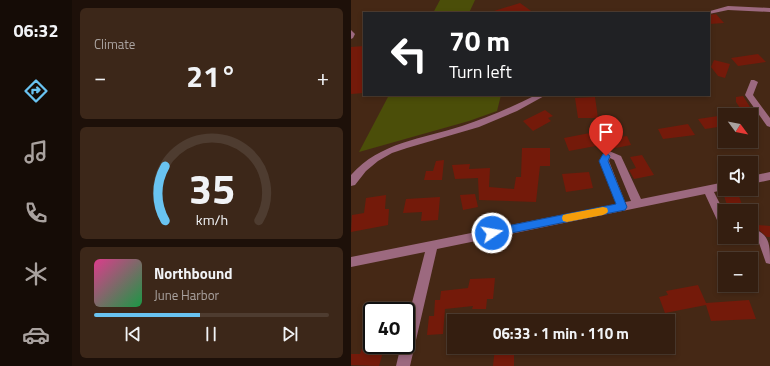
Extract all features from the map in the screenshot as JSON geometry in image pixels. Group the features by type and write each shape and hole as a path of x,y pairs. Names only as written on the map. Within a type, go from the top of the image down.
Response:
{"street":[{"path":"721,0 728,8"},
{"path":"710,12 728,8 770,10"},
{"path":"351,32 351,38"},
{"path":"754,82 749,95 770,124"},
{"path":"351,182 365,166 383,152 467,128 540,96"},
{"path":"622,207 604,161 606,156 609,154 618,158 638,204"},
{"path":"758,179 770,176"},
{"path":"351,262 718,187"},
{"path":"708,189 718,211"},
{"path":"758,236 764,240 770,259"},
{"path":"403,366 432,245"}],"shaded area":[{"path":"440,0 475,0 469,12 434,12"},
{"path":"388,96 501,96 497,111 469,121 359,152"}],"building":[{"path":"520,3 533,12 494,12"},
{"path":"716,14 724,23 710,24 710,15"},
{"path":"363,46 363,93 351,94 351,47"},
{"path":"758,54 766,62 738,66 731,58"},
{"path":"714,60 730,64 725,78 718,76 711,67"},
{"path":"743,96 750,107 740,108 736,102 736,97"},
{"path":"595,97 598,118 578,118 575,98"},
{"path":"545,110 553,116 548,118 551,121 533,131 523,121"},
{"path":"718,116 718,127 705,129 698,119"},
{"path":"688,124 695,135 663,139 658,129"},
{"path":"595,132 601,145 569,151 564,138"},
{"path":"627,136 631,145 610,149 606,139"},
{"path":"522,148 550,148 550,166 540,166 536,202 479,200 478,178 455,179 452,165 470,164 469,169 490,168 489,187 514,189 516,177 521,177"},
{"path":"642,155 654,175 634,179 629,170 636,168 630,157"},
{"path":"444,160 442,180 424,180 426,171 433,171 436,161"},
{"path":"589,172 593,188 566,192 562,174"},
{"path":"475,194 478,207 463,210 460,195"},
{"path":"386,195 385,209 389,209 388,225 351,232 352,215 364,213 366,198"},
{"path":"724,196 739,196 742,204 727,204"},
{"path":"440,197 438,220 421,221 422,212 403,213 406,199"},
{"path":"758,225 770,226 770,237 767,237 759,230"},
{"path":"495,278 493,299 487,299 486,309 472,309 473,306 445,309 443,334 427,335 429,316 434,316 435,300 440,300 441,291 468,288 470,279"},
{"path":"698,285 706,303 749,300 756,319 711,321 706,305 665,313 659,297 668,295 666,291"},
{"path":"363,345 363,354 382,354 379,366 351,365 351,354 360,354"},
{"path":"494,354 514,354 514,366 493,366"}],"slow traffic":[{"path":"567,218 603,211"}],"route":[{"path":"492,233 622,207 604,161 606,156"}]}
